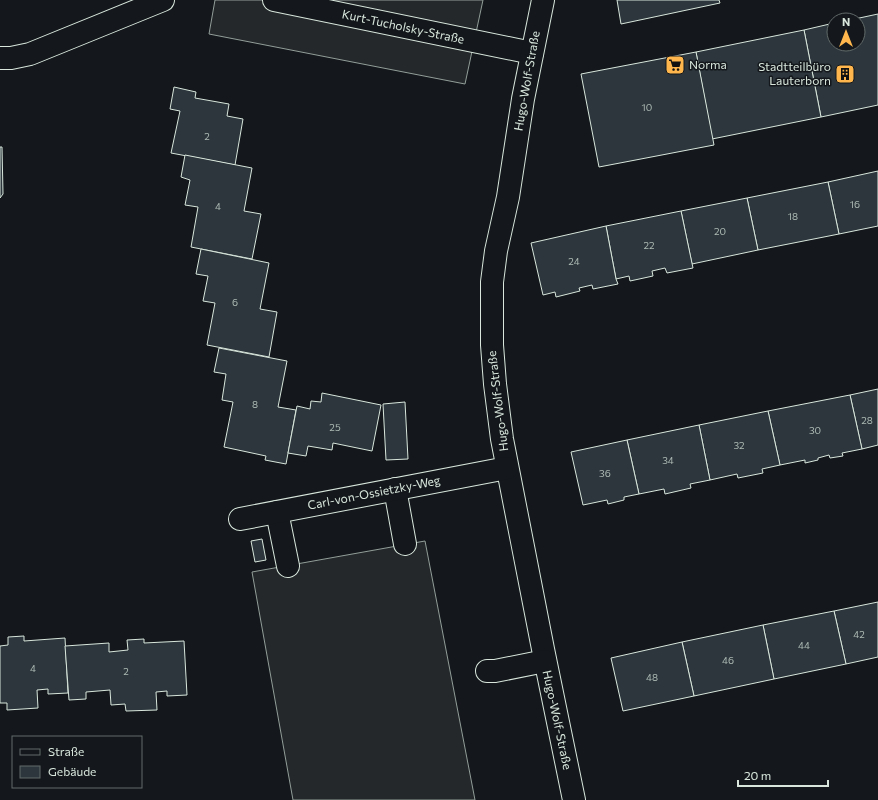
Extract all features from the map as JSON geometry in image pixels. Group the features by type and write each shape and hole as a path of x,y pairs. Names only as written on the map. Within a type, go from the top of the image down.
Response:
{"street":[{"path":"0,58 11,58 30,54 163,0"},
{"name":"Kurt-Tucholsky-Straße","path":"274,0 532,53"},
{"name":"Hugo-Wolf-Straße","path":"542,0 523,98 508,197 496,251 492,282 492,345 494,384 507,468 574,800"},
{"name":"Carl-von-Ossietzky-Weg","path":"240,519 507,468"},
{"path":"395,489 406,544"},
{"path":"277,512 288,566"},
{"path":"487,671 545,662"}],"shaded area":[{"path":"215,0 483,0 465,84 209,34"},
{"path":"425,541 475,800 293,800 252,572"}],"building":[{"path":"617,0 719,0 720,3 621,24"},
{"name":"Stadtteilbüro Lauterborn","path":"878,14 878,105 821,117 804,30 826,25 826,52 866,52 866,17"},
{"path":"804,30 821,117 712,139 696,52"},
{"path":"696,52 714,145 599,167 581,74"},
{"path":"174,87 196,92 195,98 229,104 227,116 243,119 235,165 171,153 180,111 170,109"},
{"path":"0,147 2,147 3,194 0,198"},
{"path":"185,155 252,168 244,211 261,214 252,259 191,247 198,207 185,205 190,180 181,177"},
{"path":"878,171 878,226 839,234 828,182"},
{"path":"828,182 839,234 758,250 747,198"},
{"path":"747,198 758,250 692,264 681,211"},
{"path":"681,211 693,268 667,273 665,268 652,271 653,276 630,281 629,276 616,279 606,226"},
{"path":"606,226 618,284 593,289 592,285 579,288 580,291 556,297 555,292 543,295 531,243"},
{"path":"201,249 269,263 260,309 277,312 269,357 207,345 215,303 203,301 208,276 196,274"},
{"path":"219,348 287,361 278,407 296,410 286,464 265,460 266,456 224,447 233,402 222,400 226,374 214,372"},
{"path":"878,389 878,445 862,449 850,395"},
{"path":"322,393 381,405 372,451 333,443 332,450 308,446 306,456 288,453 297,406 310,409 311,401 321,402"},
{"path":"850,395 862,449 842,453 843,456 830,458 829,455 818,458 818,460 805,463 805,460 780,465 768,411"},
{"path":"405,402 408,459 386,460 383,404"},
{"path":"768,411 780,465 762,469 763,473 738,478 737,474 710,480 699,425"},
{"path":"699,425 710,480 690,484 691,488 665,494 664,489 639,494 627,440"},
{"path":"627,440 639,494 624,497 624,500 608,504 607,500 583,505 571,452"},
{"path":"262,539 266,560 255,562 251,541"},
{"path":"878,602 878,657 846,664 834,611"},
{"path":"834,611 846,664 774,679 763,625"},
{"path":"763,625 774,679 694,696 682,642"},
{"path":"24,636 24,641 65,638 68,693 48,694 48,689 37,690 38,708 7,710 7,703 0,703 0,646 8,645 8,637"},
{"path":"144,639 144,643 184,641 187,695 167,696 167,691 156,692 157,710 126,711 125,704 111,705 110,690 86,692 86,699 69,700 65,646 109,643 109,652 128,650 127,640"},
{"path":"682,642 694,696 623,711 611,658"}],"place":[{"name":"Norma","path":"675,65"},
{"name":"Stadtteilbüro Lauterborn","path":"845,74"}]}
